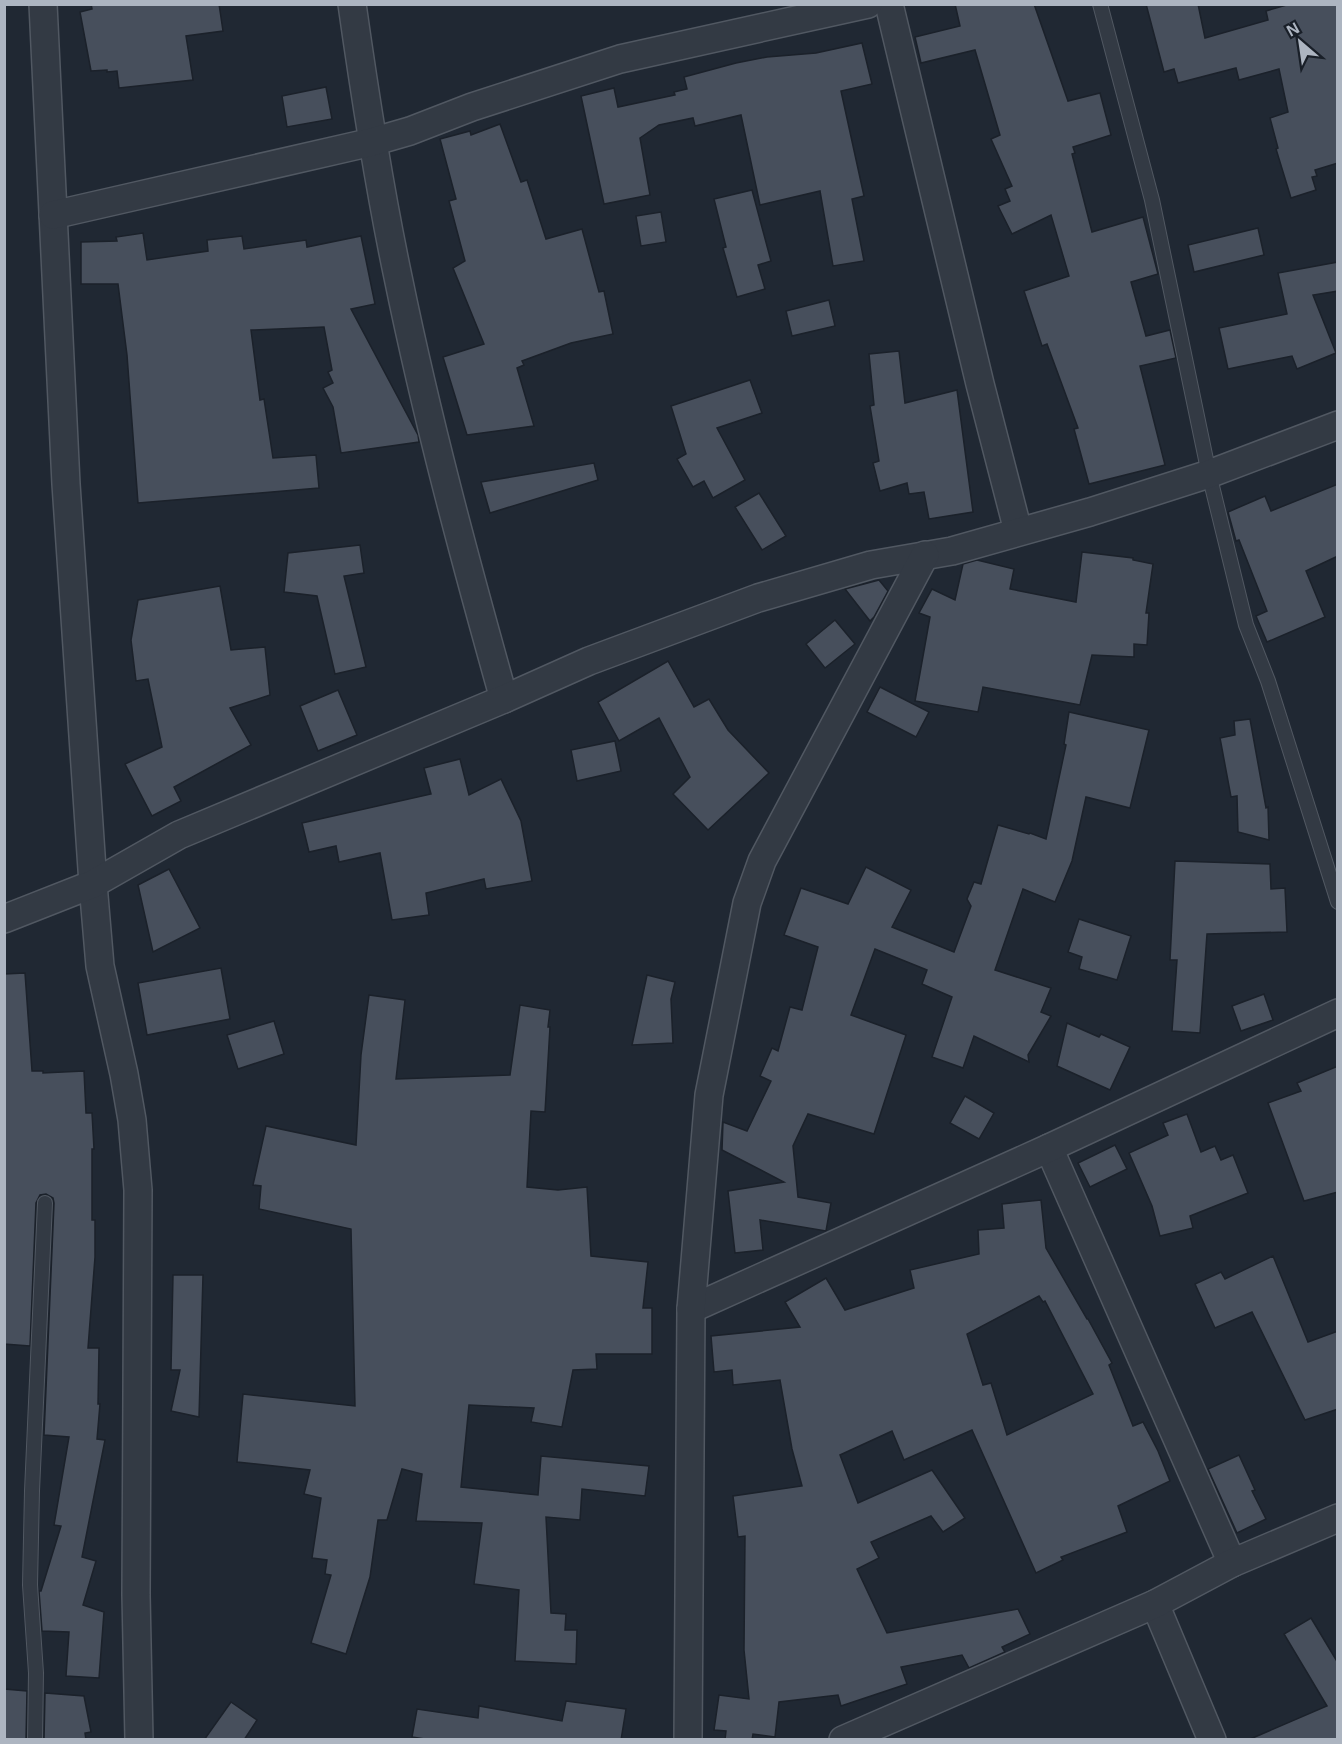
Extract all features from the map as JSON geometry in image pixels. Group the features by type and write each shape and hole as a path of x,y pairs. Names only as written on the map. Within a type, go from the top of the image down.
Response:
{"street":[{"path":"43,4 66,484 93,884 100,966 132,1120 138,1190 136,1595 139,1740"},
{"path":"352,4 372,142 398,279 459,541 504,699"},
{"path":"53,215 372,142 410,132 472,107 620,59 868,4"},
{"path":"889,4 980,384 1018,531"},
{"path":"4,919 93,884 179,835 589,661 758,598 871,564 952,551 1090,512 1209,474 1338,425"},
{"path":"688,1740 691,1310 709,1095 747,903 762,861 925,555"},
{"path":"691,1310 1049,1148 1338,1013"},
{"path":"1049,1148 1232,1563"},
{"path":"843,1740 881,1732 1155,1604 1232,1563 1338,1518"},
{"path":"1155,1604 1212,1740"}],"lane":[{"path":"1100,4 1152,200 1209,474 1246,625 1268,681 1338,902"},
{"path":"35,1740 36,1673 30,1585 45,1203"}],"building":[{"path":"91,4 219,4 223,31 186,36 193,80 119,88 117,71 91,71 80,12 92,9"},
{"path":"955,4 1034,4 1068,101 1100,93 1111,135 1073,147 1075,153 1072,154 1092,232 1143,217 1158,274 1131,282 1146,336 1170,330 1176,358 1140,366 1165,465 1089,484 1074,429 1078,428 1047,344 1042,346 1024,291 1069,276 1051,215 1012,234 998,206 1010,201 1005,189 1012,186 991,139 1000,135 975,50 921,63 915,37 960,26"},
{"path":"1146,4 1198,4 1205,38 1268,20 1266,11 1290,4 1338,4 1338,163 1315,170 1317,176 1312,177 1316,190 1291,198 1276,149 1278,148 1270,118 1288,112 1279,69 1239,80 1236,68 1178,83 1174,69 1164,72"},
{"path":"862,43 872,84 841,91 864,196 852,199 864,261 833,266 820,191 760,205 741,115 695,126 693,118 659,125 640,138 650,195 604,204 581,96 614,88 618,107 675,95 674,92 687,89 684,77 736,63 767,57 816,53"},
{"path":"326,87 332,119 287,127 282,96"},
{"path":"500,124 521,182 527,180 546,239 582,229 599,292 604,291 613,334 571,343 522,361 524,365 517,368 534,426 467,435 443,357 484,344 453,268 465,261 449,201 456,199 440,139 470,131 471,135"},
{"path":"752,190 771,261 758,265 765,289 737,297 723,248 726,247 714,199"},
{"path":"661,212 666,242 641,246 636,216"},
{"path":"1258,228 1264,255 1194,272 1188,245"},
{"path":"143,233 147,260 208,251 207,240 242,236 244,249 306,240 307,247 361,236 375,304 351,309 418,435 419,442 341,453 333,407 323,388 333,383 328,372 332,370 324,327 251,330 260,400 264,399 273,458 316,455 319,488 138,503 127,355 118,284 81,284 81,242 117,241 116,237"},
{"path":"1338,262 1338,291 1313,295 1336,353 1297,369 1292,356 1228,369 1219,328 1287,314 1278,273"},
{"path":"829,300 835,326 792,336 786,311"},
{"path":"899,351 905,403 957,390 973,512 929,519 924,492 909,494 907,483 880,491 873,463 879,461 870,406 874,405 869,354"},
{"path":"750,380 762,413 717,428 745,480 713,498 704,481 693,487 677,459 686,454 671,406"},
{"path":"594,463 598,480 490,513 481,482"},
{"path":"1338,484 1338,556 1306,571 1325,617 1267,642 1256,616 1267,611 1239,540 1236,541 1228,512 1265,496 1271,511"},
{"path":"759,493 786,536 762,550 735,507"},
{"path":"360,545 364,573 344,576 366,667 335,674 317,596 284,592 288,553"},
{"path":"1082,552 1133,558 1133,560 1153,564 1146,613 1149,613 1147,645 1134,644 1134,657 1092,655 1080,705 983,687 978,712 915,701 930,617 919,613 932,589 955,600 963,564 977,560 1014,569 1010,589 1076,602"},
{"path":"879,580 888,591 870,621 845,589"},
{"path":"220,586 231,650 265,647 270,695 230,708 251,745 174,787 181,801 152,816 125,764 162,747 148,679 136,681 131,640 138,600"},
{"path":"835,620 855,644 825,668 806,644"},
{"path":"668,661 694,707 709,699 728,730 769,773 708,830 673,794 690,777 659,718 619,741 598,702"},
{"path":"880,687 929,712 916,737 867,712"},
{"path":"338,690 357,735 318,751 300,706"},
{"path":"1069,712 1149,730 1130,808 1086,797 1072,861 1055,902 1023,889 995,970 1051,988 1041,1012 1051,1016 1028,1055 1029,1062 974,1036 963,1068 932,1057 952,997 922,984 927,970 875,949 851,1015 906,1035 874,1134 808,1114 793,1146 798,1197 831,1203 826,1231 760,1220 763,1250 735,1253 728,1191 784,1182 722,1150 723,1122 747,1131 771,1081 760,1076 772,1048 778,1051 790,1007 802,1010 818,947 784,935 801,888 848,904 866,867 911,890 892,927 954,952 971,906 967,899 974,882 981,884 998,825 1046,839 1066,745 1064,744"},
{"path":"1250,719 1266,808 1268,807 1269,840 1238,832 1237,796 1231,797 1220,738 1235,735 1234,721"},
{"path":"615,741 621,771 577,781 571,750"},
{"path":"460,759 469,795 501,779 521,821 532,881 486,889 484,879 426,893 429,915 392,920 380,853 339,862 336,846 309,852 302,823 431,794 424,768"},
{"path":"1175,861 1270,864 1271,889 1285,888 1287,932 1207,934 1200,1033 1172,1031 1177,960 1170,960"},
{"path":"169,869 200,928 153,952 138,885"},
{"path":"1079,919 1131,936 1117,980 1079,969 1082,957 1068,952"},
{"path":"221,968 230,1019 147,1035 138,983"},
{"path":"25,973 32,1071 43,1071 43,1073 84,1071 86,1113 92,1113 94,1149 92,1149 92,1220 95,1220 95,1257 88,1348 99,1348 98,1404 100,1404 97,1439 105,1440 82,1557 96,1561 83,1605 104,1612 99,1678 66,1676 69,1632 42,1631 39,1591 41,1591 61,1526 54,1525 69,1437 44,1435 54,1203 53,1198 46,1194 40,1195 36,1203 30,1346 4,1344 4,974"},
{"path":"647,975 675,982 671,999 673,1043 632,1045"},
{"path":"1264,994 1273,1020 1241,1031 1232,1006"},
{"path":"369,995 405,1000 396,1079 510,1075 520,1005 550,1010 545,1112 531,1111 527,1187 558,1190 587,1187 591,1256 648,1262 643,1308 652,1308 652,1354 596,1354 597,1369 573,1370 562,1427 531,1422 534,1408 469,1405 461,1487 538,1495 541,1456 649,1466 645,1496 582,1489 580,1520 546,1517 551,1613 566,1614 565,1630 577,1630 576,1664 515,1661 519,1590 474,1584 482,1523 416,1521 422,1474 402,1469 387,1520 378,1520 370,1577 346,1654 311,1643 331,1575 325,1574 327,1560 312,1558 321,1498 304,1494 310,1470 237,1462 243,1394 355,1406 351,1229 259,1209 261,1186 253,1185 266,1126 356,1145 361,1055"},
{"path":"274,1021 284,1054 238,1069 227,1035"},
{"path":"1067,1023 1099,1037 1101,1034 1130,1047 1110,1090 1057,1066"},
{"path":"1338,1066 1338,1192 1304,1201 1268,1103 1301,1091 1297,1083"},
{"path":"965,1096 994,1113 979,1139 950,1123"},
{"path":"1187,1114 1201,1152 1215,1146 1221,1160 1233,1155 1248,1193 1190,1216 1193,1228 1160,1236 1152,1206 1129,1153 1168,1135 1163,1123"},
{"path":"1115,1145 1127,1169 1090,1187 1078,1163"},
{"path":"1041,1200 1046,1248 1112,1363 1109,1365 1133,1426 1143,1422 1170,1481 1118,1506 1127,1532 1061,1557 1063,1560 1036,1573 972,1430 904,1460 892,1431 840,1455 858,1503 932,1470 965,1518 943,1532 931,1516 871,1542 879,1558 857,1569 887,1633 1018,1609 1030,1634 1002,1647 1005,1652 969,1668 962,1655 901,1667 907,1684 841,1706 838,1695 779,1702 775,1737 753,1734 752,1740 725,1740 726,1731 714,1730 719,1695 749,1699 744,1650 745,1536 738,1537 733,1496 802,1486 792,1449 780,1380 733,1385 732,1370 714,1372 711,1336 800,1327 785,1302 826,1278 845,1310 914,1288 910,1270 979,1254 978,1230 1004,1228 1002,1204","holes":["1039,1296 1043,1302 1045,1301 1093,1394 1007,1435 991,1383 983,1385 967,1334"]},
{"path":"1273,1256 1308,1342 1338,1331 1338,1409 1305,1420 1252,1312 1215,1328 1195,1284 1221,1272 1225,1279"},
{"path":"173,1275 203,1275 199,1417 171,1411 180,1370 171,1370"},
{"path":"1239,1455 1255,1490 1252,1491 1266,1519 1237,1533 1208,1469"},
{"path":"1311,1618 1338,1663 1338,1740 1248,1740 1327,1706 1284,1634"},
{"path":"4,1689 27,1691 26,1740 4,1740"},
{"path":"45,1693 84,1696 91,1732 85,1733 86,1740 44,1740"},
{"path":"566,1701 626,1709 621,1740 431,1740 412,1737 417,1709 478,1718 479,1706 562,1721"},
{"path":"231,1702 257,1720 244,1740 204,1740"}]}
